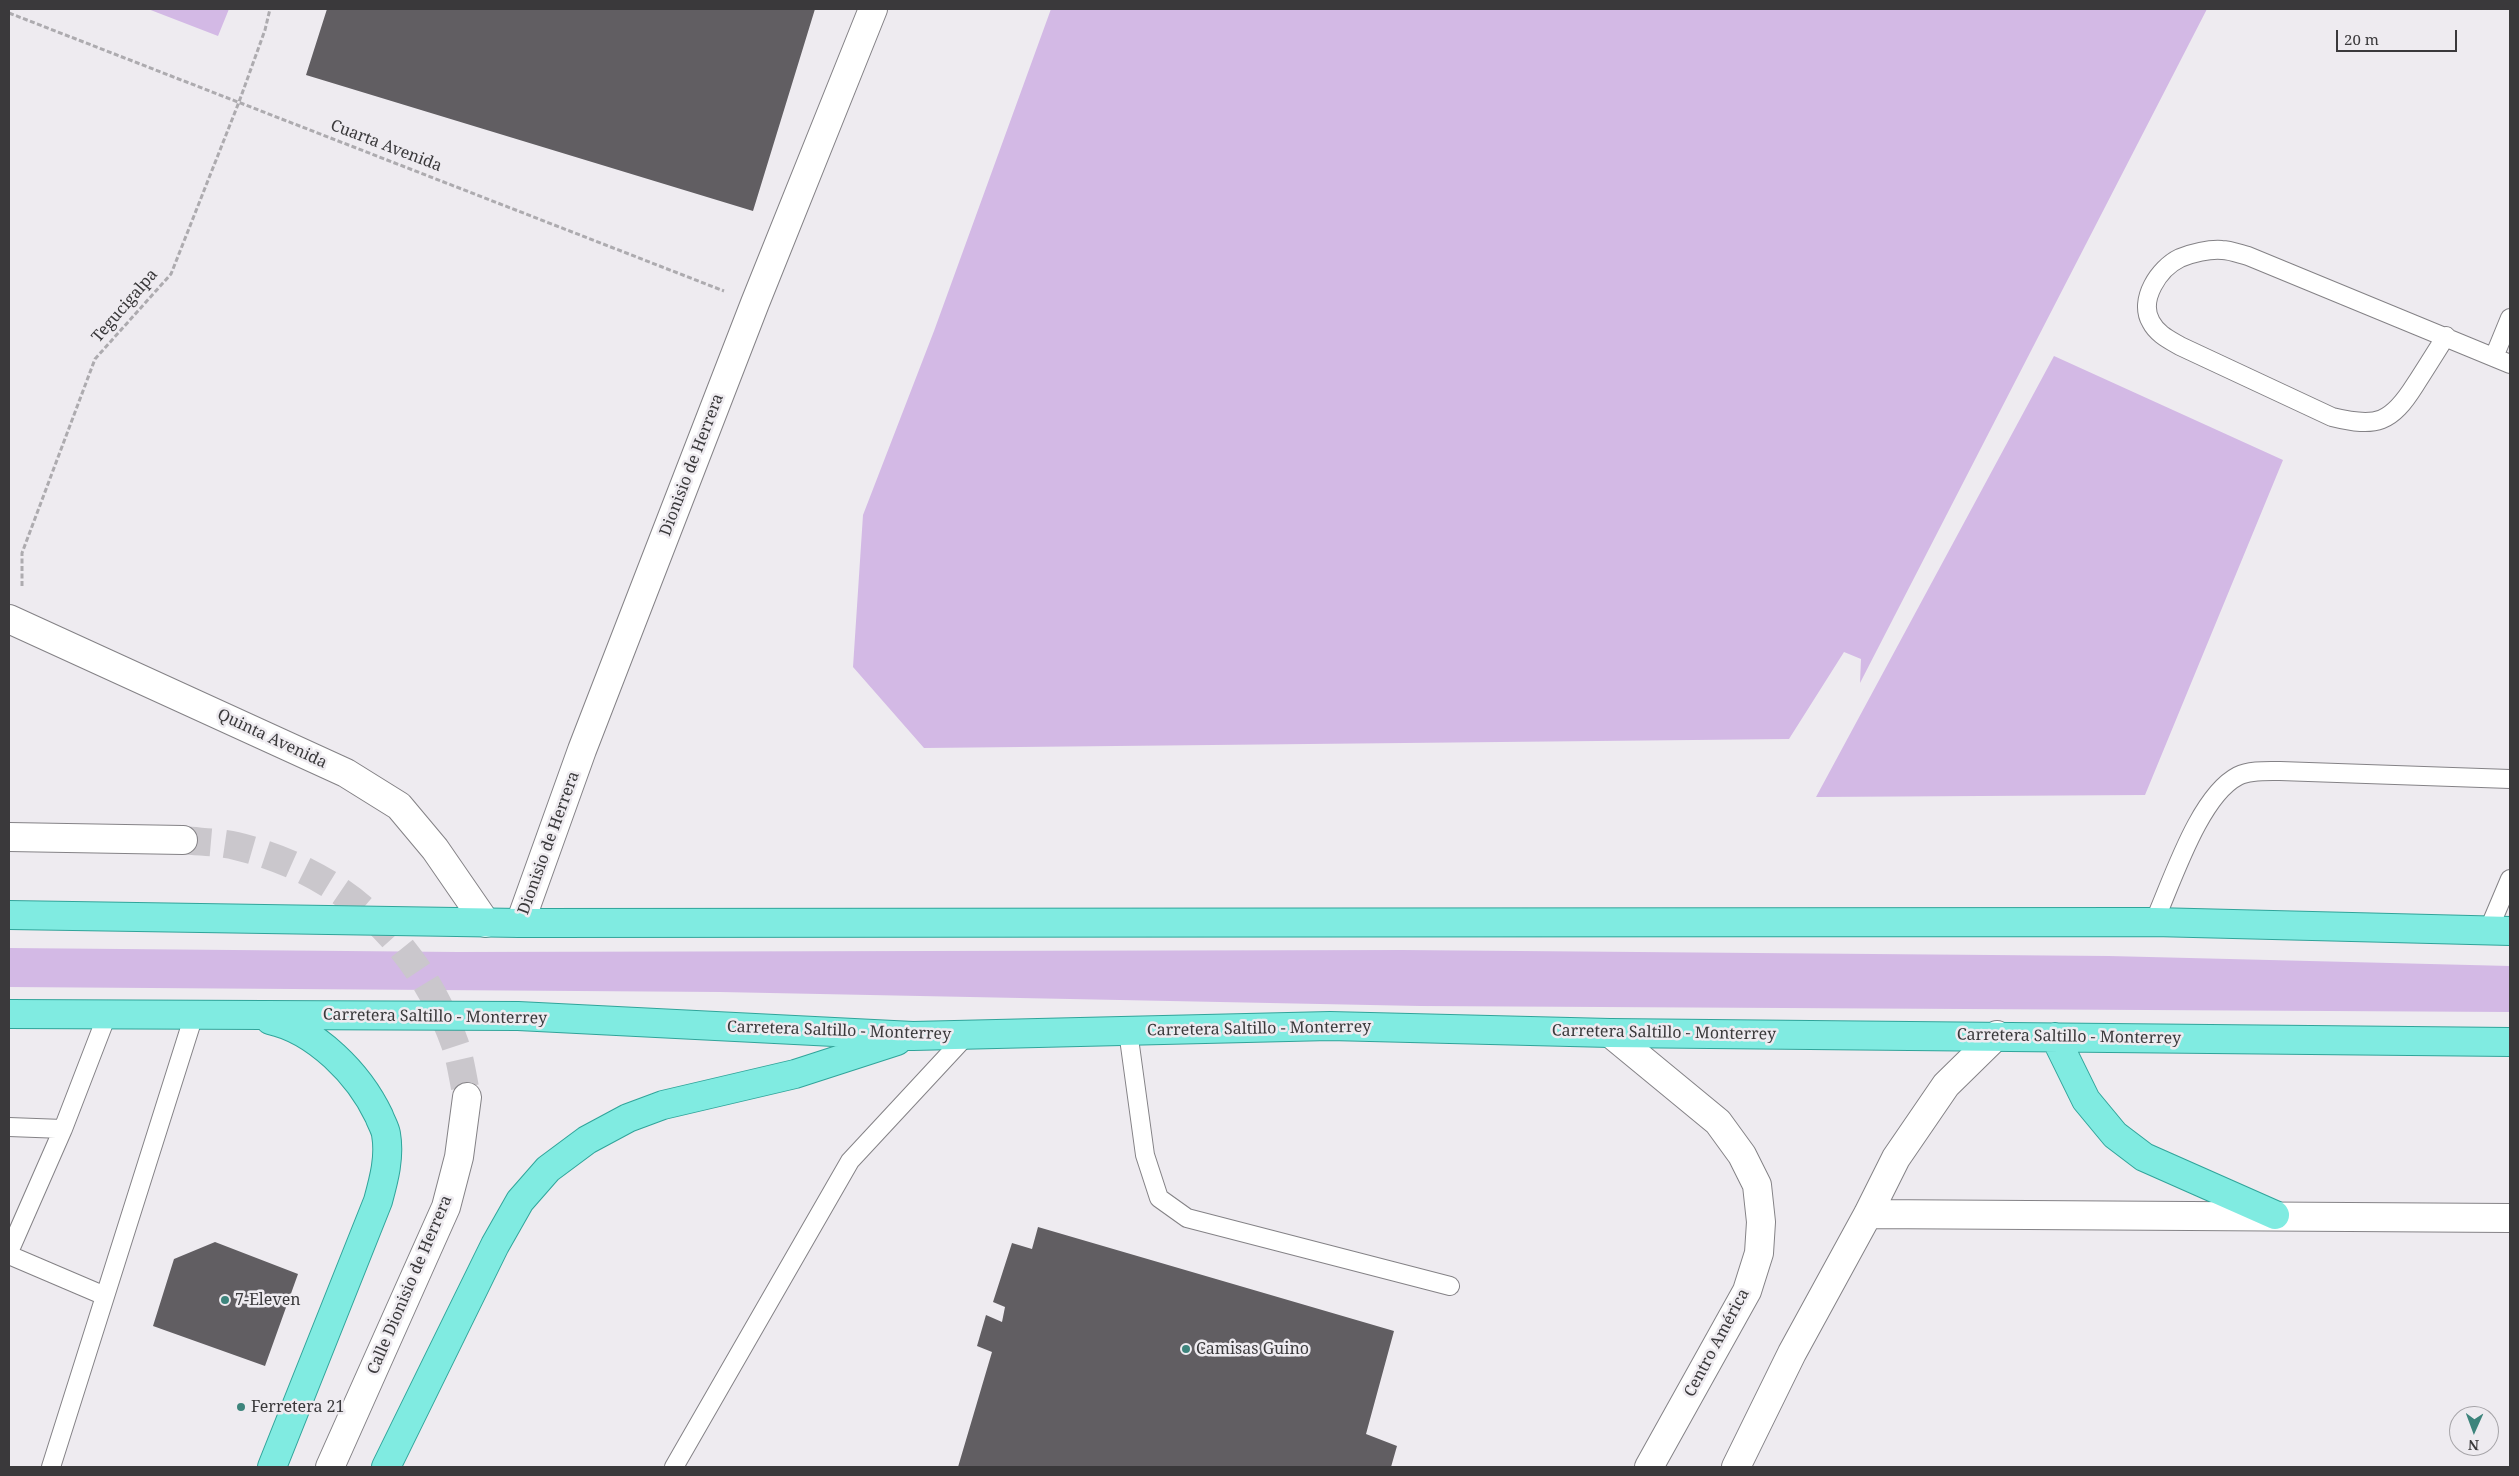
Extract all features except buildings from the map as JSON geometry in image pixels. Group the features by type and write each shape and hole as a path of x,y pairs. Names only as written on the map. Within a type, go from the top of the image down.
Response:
{"main road":[{"path":"9,915 520,924 2154,922 2499,931"},
{"name":"Carretera Saltillo - Monterrey","path":"9,1014 518,1016 913,1036 1330,1026 1610,1033 1997,1035 2510,1042"},
{"path":"249,1015 281,1022 309,1038 348,1070 373,1105 386,1132 388,1165 378,1202 272,1467"},
{"path":"386,1467 495,1245 520,1201 548,1168 587,1140 628,1118 663,1106 795,1074 913,1036"},
{"path":"2056,1037 2086,1100 2115,1135 2144,1156 2275,1215"}],"street":[{"name":"Dionisio de Herrera","path":"520,924 582,750 755,303 873,9"},
{"name":"Quinta Avenida","path":"15,621 346,773 399,806 435,849 486,923"},
{"path":"9,837 183,840"},
{"name":"Centro América","path":"1610,1033 1718,1122 1742,1155 1757,1185 1761,1222 1759,1253 1747,1291 1649,1467"},
{"path":"1736,1467 1792,1354 1868,1214 1896,1158 1925,1113 1946,1085 1997,1035"},
{"name":"Calle Dionisio de Herrera","path":"330,1467 446,1206 459,1157 467,1097"},
{"path":"1868,1214 2275,1215 2510,1218"}],"lane":[{"path":"2446,336 2401,408 2388,417 2371,422 2352,422 2332,418 2180,346 2160,334 2150,322 2145,306 2155,280 2179,259 2200,252 2223,249 2248,256 2446,336 2502,360 2510,318"},
{"path":"2154,922 2200,818 2211,800 2224,786 2240,775 2260,771 2280,771 2510,778"},
{"path":"2499,931 2510,879"},
{"path":"105,1296 9,1253 63,1130 107,1015"},
{"path":"50,1467 194,1015"},
{"path":"1128,1031 1146,1154 1158,1198 1187,1218 1450,1286"},
{"path":"674,1467 850,1161 967,1035"},
{"path":"9,1127 63,1130"}],"path":[{"name":"Tegucigalpa","path":"15,621 22,553 95,359 171,274 266,30 270,9"},
{"name":"Cuarta Avenida","path":"9,13 755,303"}],"shaded area":[{"path":"148,9 229,9 218,36"},
{"path":"1051,9 2207,9 1860,683 1861,659 1844,652 1789,739 924,748 853,667 863,515 934,331"},
{"path":"2054,356 2283,460 2145,795 1816,797"},
{"path":"9,948 458,952 1402,950 2109,956 2510,966 2510,1012 1420,1006 720,992 9,987"}],"tunnel":[{"path":"183,840 236,846 274,858 310,873 342,893 372,916 398,944 420,974 440,1008 457,1050 467,1097"}],"place":[{"name":"7-Eleven","path":"225,1300"},
{"name":"Camisas Guino","path":"1186,1349"},
{"name":"Ferretera 21","path":"241,1407"}]}
